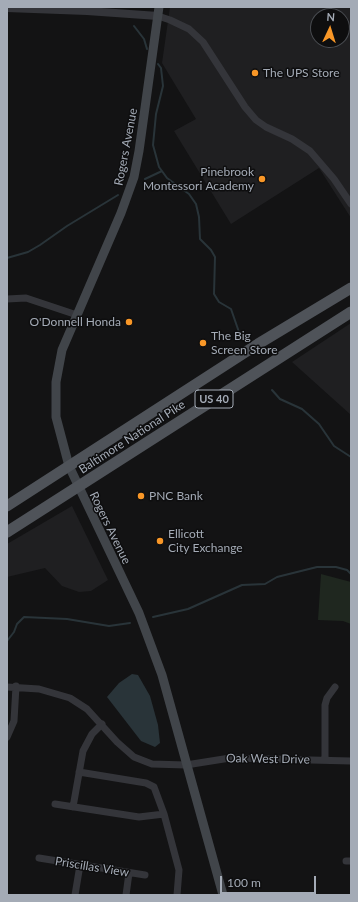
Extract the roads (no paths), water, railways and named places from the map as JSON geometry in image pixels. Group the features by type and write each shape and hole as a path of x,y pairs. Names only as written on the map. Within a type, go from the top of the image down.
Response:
{"main road":[{"name":"Rogers Avenue","path":"159,12 134,177 122,213 76,315 62,350 55,390 58,428 68,466 146,630 162,675 223,895"},
{"name":"Baltimore National Pike","path":"7,506 258,344 351,288"},
{"name":"Baltimore National Pike","path":"7,532 351,312"}],"street":[{"path":"7,8 159,12 170,20 189,29 203,42 253,116 266,127 292,139 310,151 325,167 351,204"},
{"path":"7,299 26,298 76,315"},
{"path":"7,737 14,721 16,686"},
{"name":"Oak West Drive","path":"7,687 16,686 40,689 70,698 87,709 117,742 134,757 152,764 186,765 230,758 351,761"},
{"path":"325,760 325,705 327,698 335,687"},
{"path":"73,807 83,751 87,741 102,724"},
{"path":"79,772 150,784 158,793 179,870 177,895"},
{"path":"54,804 139,818 164,814"},
{"name":"Priscillas View","path":"39,858 145,875"},
{"path":"75,895 80,865"},
{"path":"126,895 129,873"}],"waterway":[{"path":"134,26 144,39 147,49"},
{"path":"158,64 161,68 163,86 156,114 153,145 159,167 167,178 189,194 196,204 199,217 200,239 211,250 215,257 214,294 219,302 231,309 240,335"},
{"path":"145,179 162,171"},
{"path":"7,258 28,252 118,195"},
{"path":"272,390 280,399 302,409 319,424 334,446 351,457"},
{"path":"153,617 188,609 242,585 265,584 277,577 317,567 336,567 347,570 351,574"},
{"path":"7,641 14,632 17,624 24,617 67,619 109,626 130,623"}],"place":[{"name":"The UPS Store","path":"255,73"},
{"name":"Pinebrook Montessori Academy","path":"262,179"},
{"name":"O'Donnell Honda","path":"129,322"},
{"name":"The Big Screen Store","path":"203,343"},
{"name":"PNC Bank","path":"141,496"},
{"name":"Ellicott City Exchange","path":"160,541"}]}
